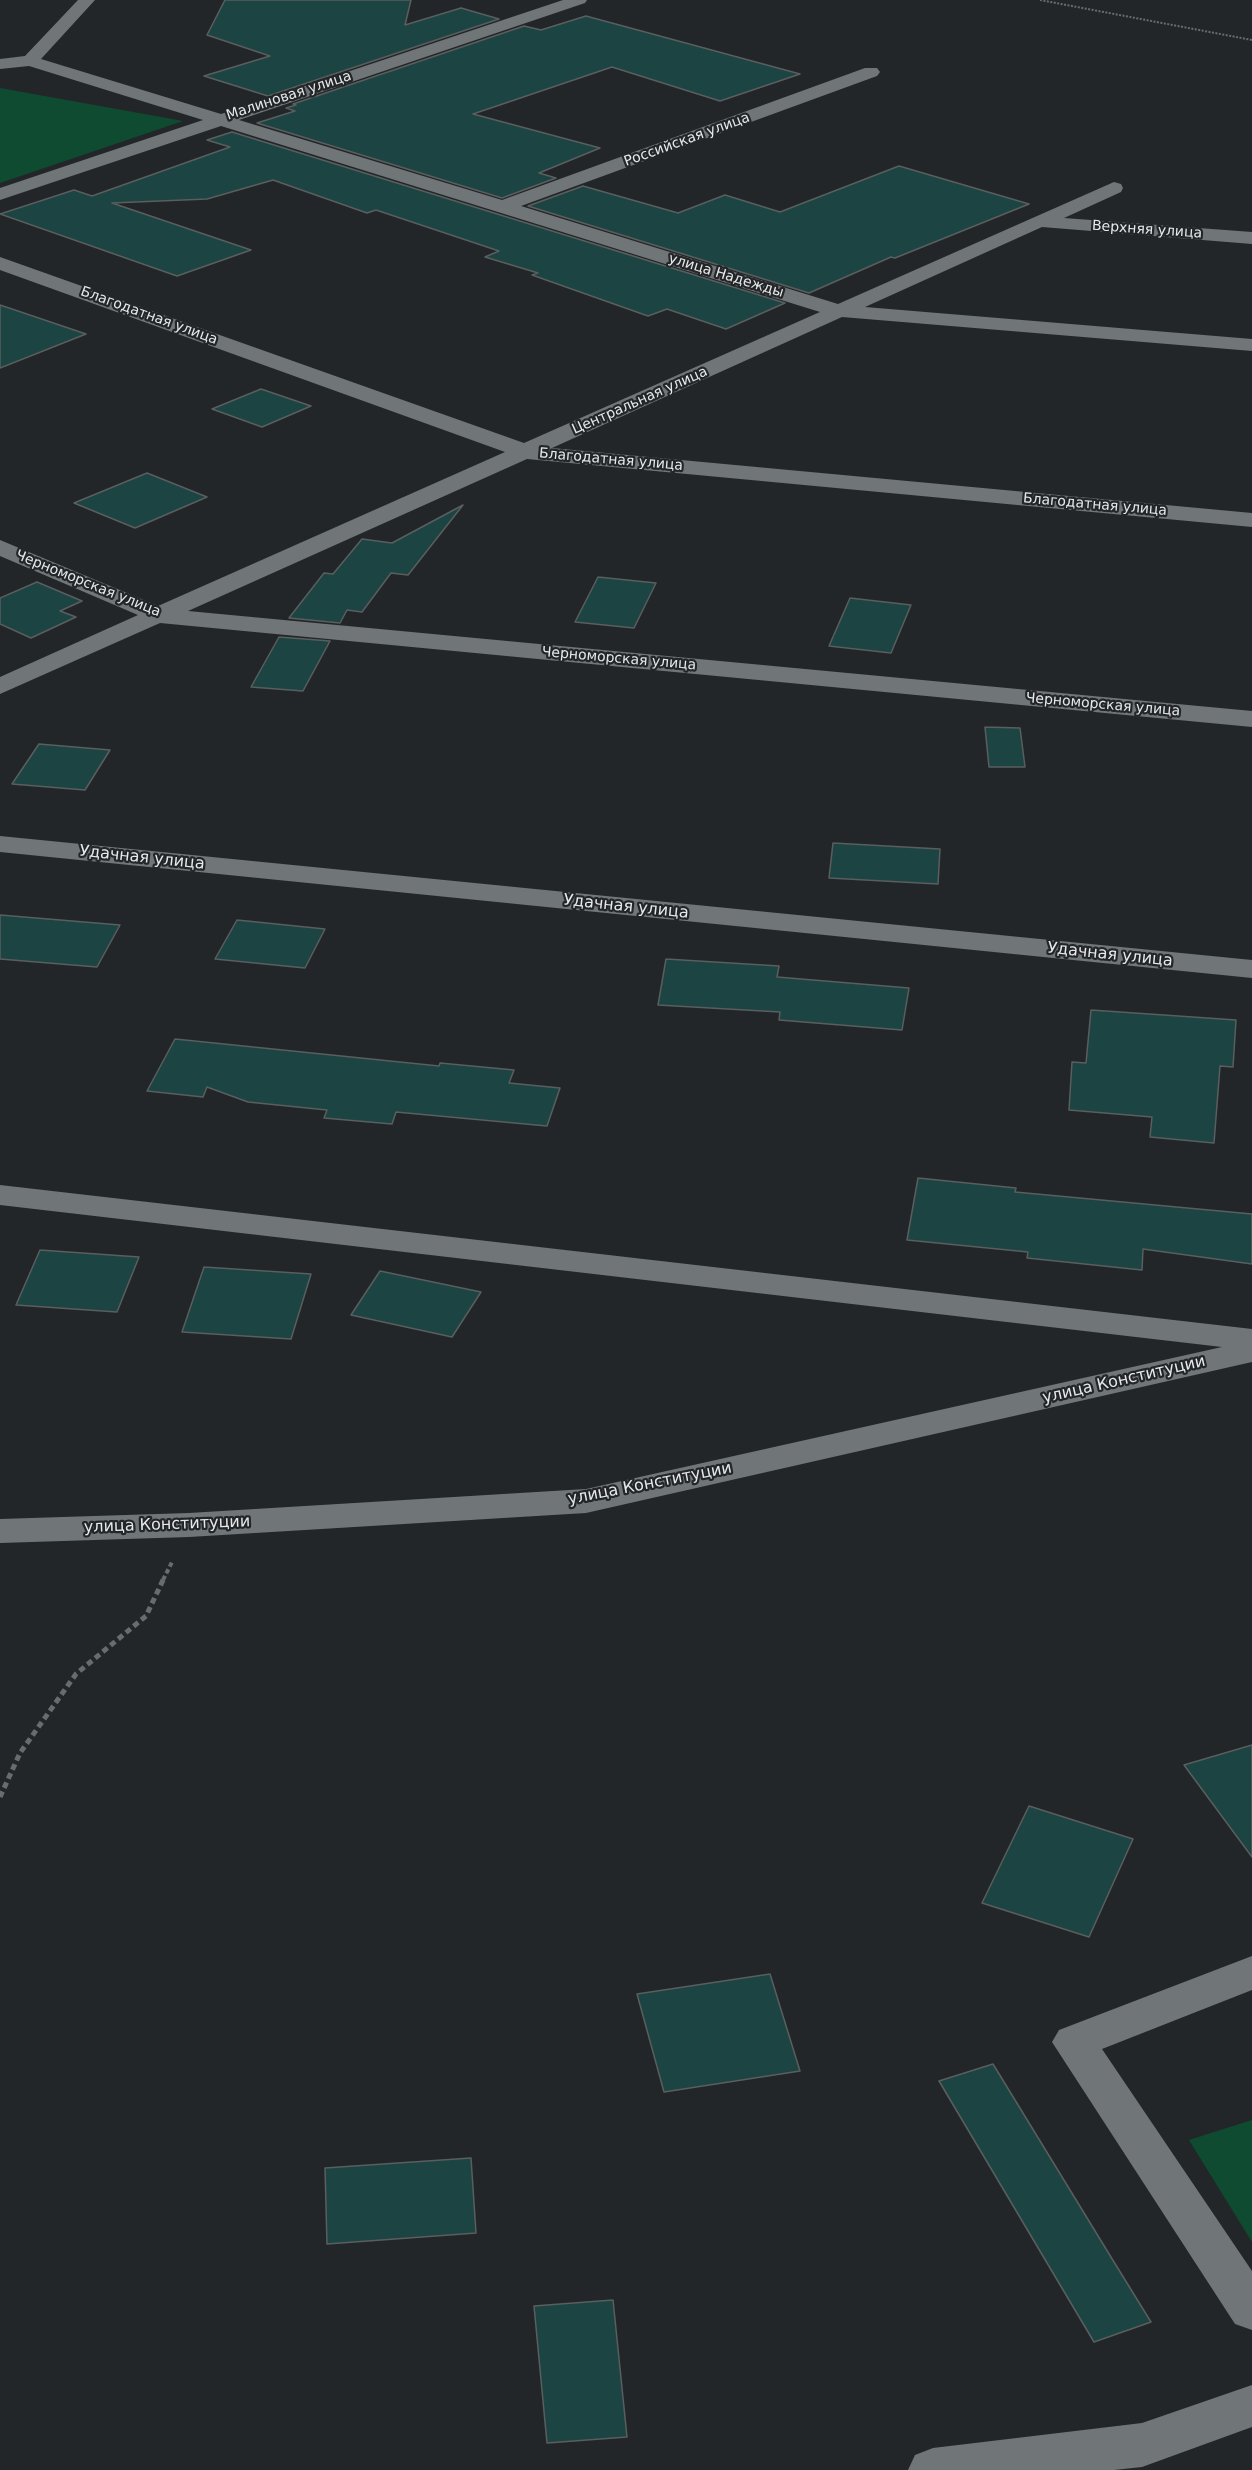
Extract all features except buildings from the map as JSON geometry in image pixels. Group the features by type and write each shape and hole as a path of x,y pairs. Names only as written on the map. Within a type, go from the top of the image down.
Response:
{"street":[{"path":"0,64 30,62 87,0"},
{"name":"Малиновая улица","path":"0,194 579,0"},
{"name":"улица Надежды","path":"30,62 840,311 1252,345"},
{"name":"Российская улица","path":"502,207 872,72"},
{"name":"Центральная улица","path":"0,686 1114,188"},
{"name":"Верхняя улица","path":"1042,222 1252,238"},
{"name":"Благодатная улица","path":"0,263 527,452 1252,520"},
{"name":"Черноморская улица","path":"0,548 160,616 1252,719"},
{"name":"Удачная улица","path":"0,844 1252,969"},
{"path":"0,1195 1252,1341"},
{"name":"улица Конституции","path":"0,1531 189,1526 586,1501 1252,1351"},
{"path":"1252,1972 1074,2042 1252,2310"},
{"path":"933,2470 1142,2445 1252,2406"}],"path":[{"path":"1040,0 1252,40"},
{"path":"0,1797 20,1753 76,1674 146,1616 189,1526"}],"green space":[{"path":"0,88 183,121 0,183"},
{"path":"1252,2120 1252,2242 1189,2140"}]}
